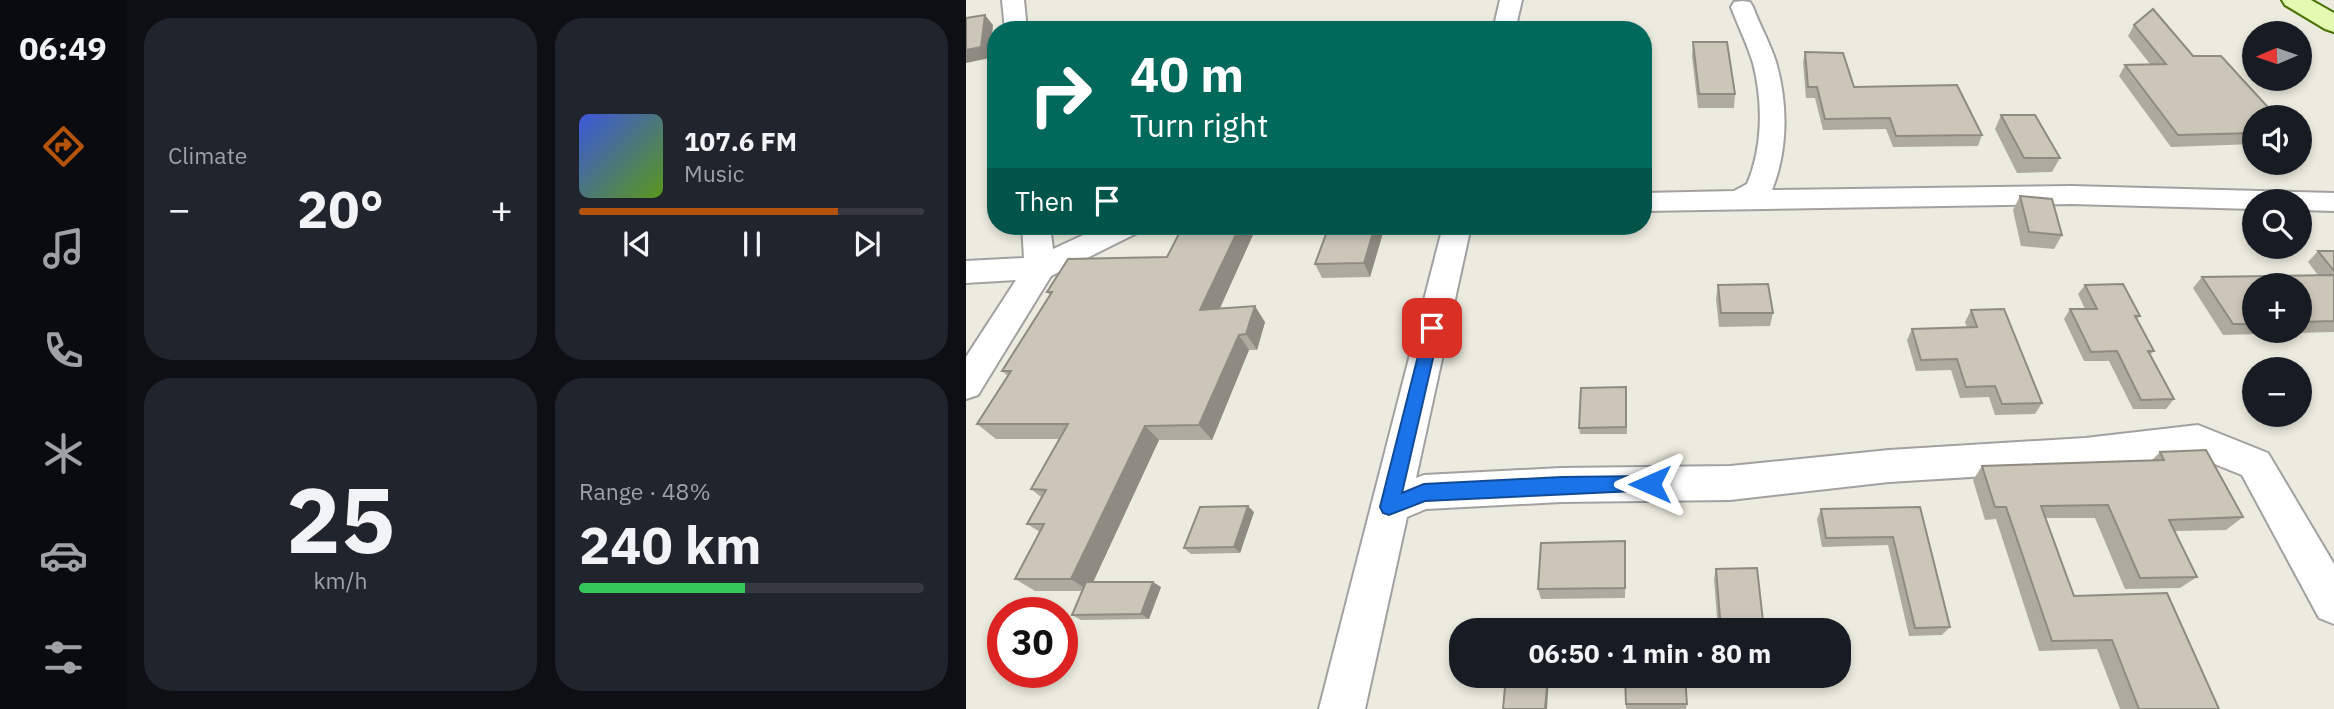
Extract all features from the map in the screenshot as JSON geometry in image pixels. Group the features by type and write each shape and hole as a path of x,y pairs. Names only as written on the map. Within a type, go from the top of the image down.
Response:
{"street":[{"path":"1013,0 1015,21"},
{"path":"1506,21 1511,0"},
{"path":"2294,0 2334,24"},
{"path":"1739,200 1758,190 1772,154 1770,96 1764,62 1742,6"},
{"path":"1652,202 2071,195 2334,202"},
{"path":"966,385 1040,268 1037,235"},
{"path":"966,272 1040,268 1108,235"},
{"path":"1342,709 1455,235"},
{"path":"1389,507 1424,492 1561,485 1730,483 1889,466 2085,454 2198,442 2255,464 2334,603"}],"building":[{"path":"2153,9 2193,56 2221,56 2242,79 2242,91 2253,91 2266,105 2242,105 2242,133 2178,135 2125,65 2166,64 2134,25"},
{"path":"985,15 981,47 966,50 966,18"},
{"path":"1693,42 1727,42 1735,94 1699,94"},
{"path":"1805,52 1843,53 1854,87 1957,85 1982,135 1896,136 1890,118 1825,119 1817,87 1808,87"},
{"path":"2001,115 2035,115 2060,158 2024,158"},
{"path":"2020,196 2052,199 2062,235 2029,232"},
{"path":"1178,235 1236,235 1200,310 1255,306 1246,334 1239,335 1199,425 1145,426 1071,579 1015,579 1044,524 1027,524 1046,490 1031,489 1068,424 977,424 1011,371 1002,371 1052,292 1047,292 1068,259 1167,257"},
{"path":"1326,235 1372,235 1364,263 1315,264"},
{"path":"2318,251 2334,251 2334,271"},
{"path":"2312,275 2334,275 2334,321 2312,322"},
{"path":"2242,276 2242,324 2233,324 2202,277"},
{"path":"1768,284 1773,313 1721,313 1718,285"},
{"path":"2123,284 2140,316 2135,316 2154,351 2148,351 2174,399 2141,400 2117,351 2091,352 2070,309 2097,309 2085,285"},
{"path":"2004,309 2042,403 2002,404 1995,386 1966,387 1957,359 1921,360 1912,329 1977,327 1971,310"},
{"path":"1626,387 1626,427 1579,428 1581,388"},
{"path":"2206,450 2243,517 2169,520 2197,577 2140,578 2108,505 2041,506 2074,596 2167,593 2219,709 2139,709 2112,640 2052,641 2006,507 1995,507 1982,466 2164,460 2160,452"},
{"path":"1248,506 1234,547 1184,548 1200,507"},
{"path":"1920,507 1950,627 1915,628 1893,537 1826,538 1821,509"},
{"path":"1625,541 1625,588 1538,589 1541,543"},
{"path":"1757,568 1763,618 1720,618 1716,569"},
{"path":"1086,582 1153,582 1141,614 1078,615 1078,601"},
{"path":"1505,688 1547,688 1545,709 1503,709"},
{"path":"1625,688 1686,688 1687,704 1626,704"}],"route":[{"path":"1432,328 1389,507 1424,492 1561,485 1650,484"}]}
